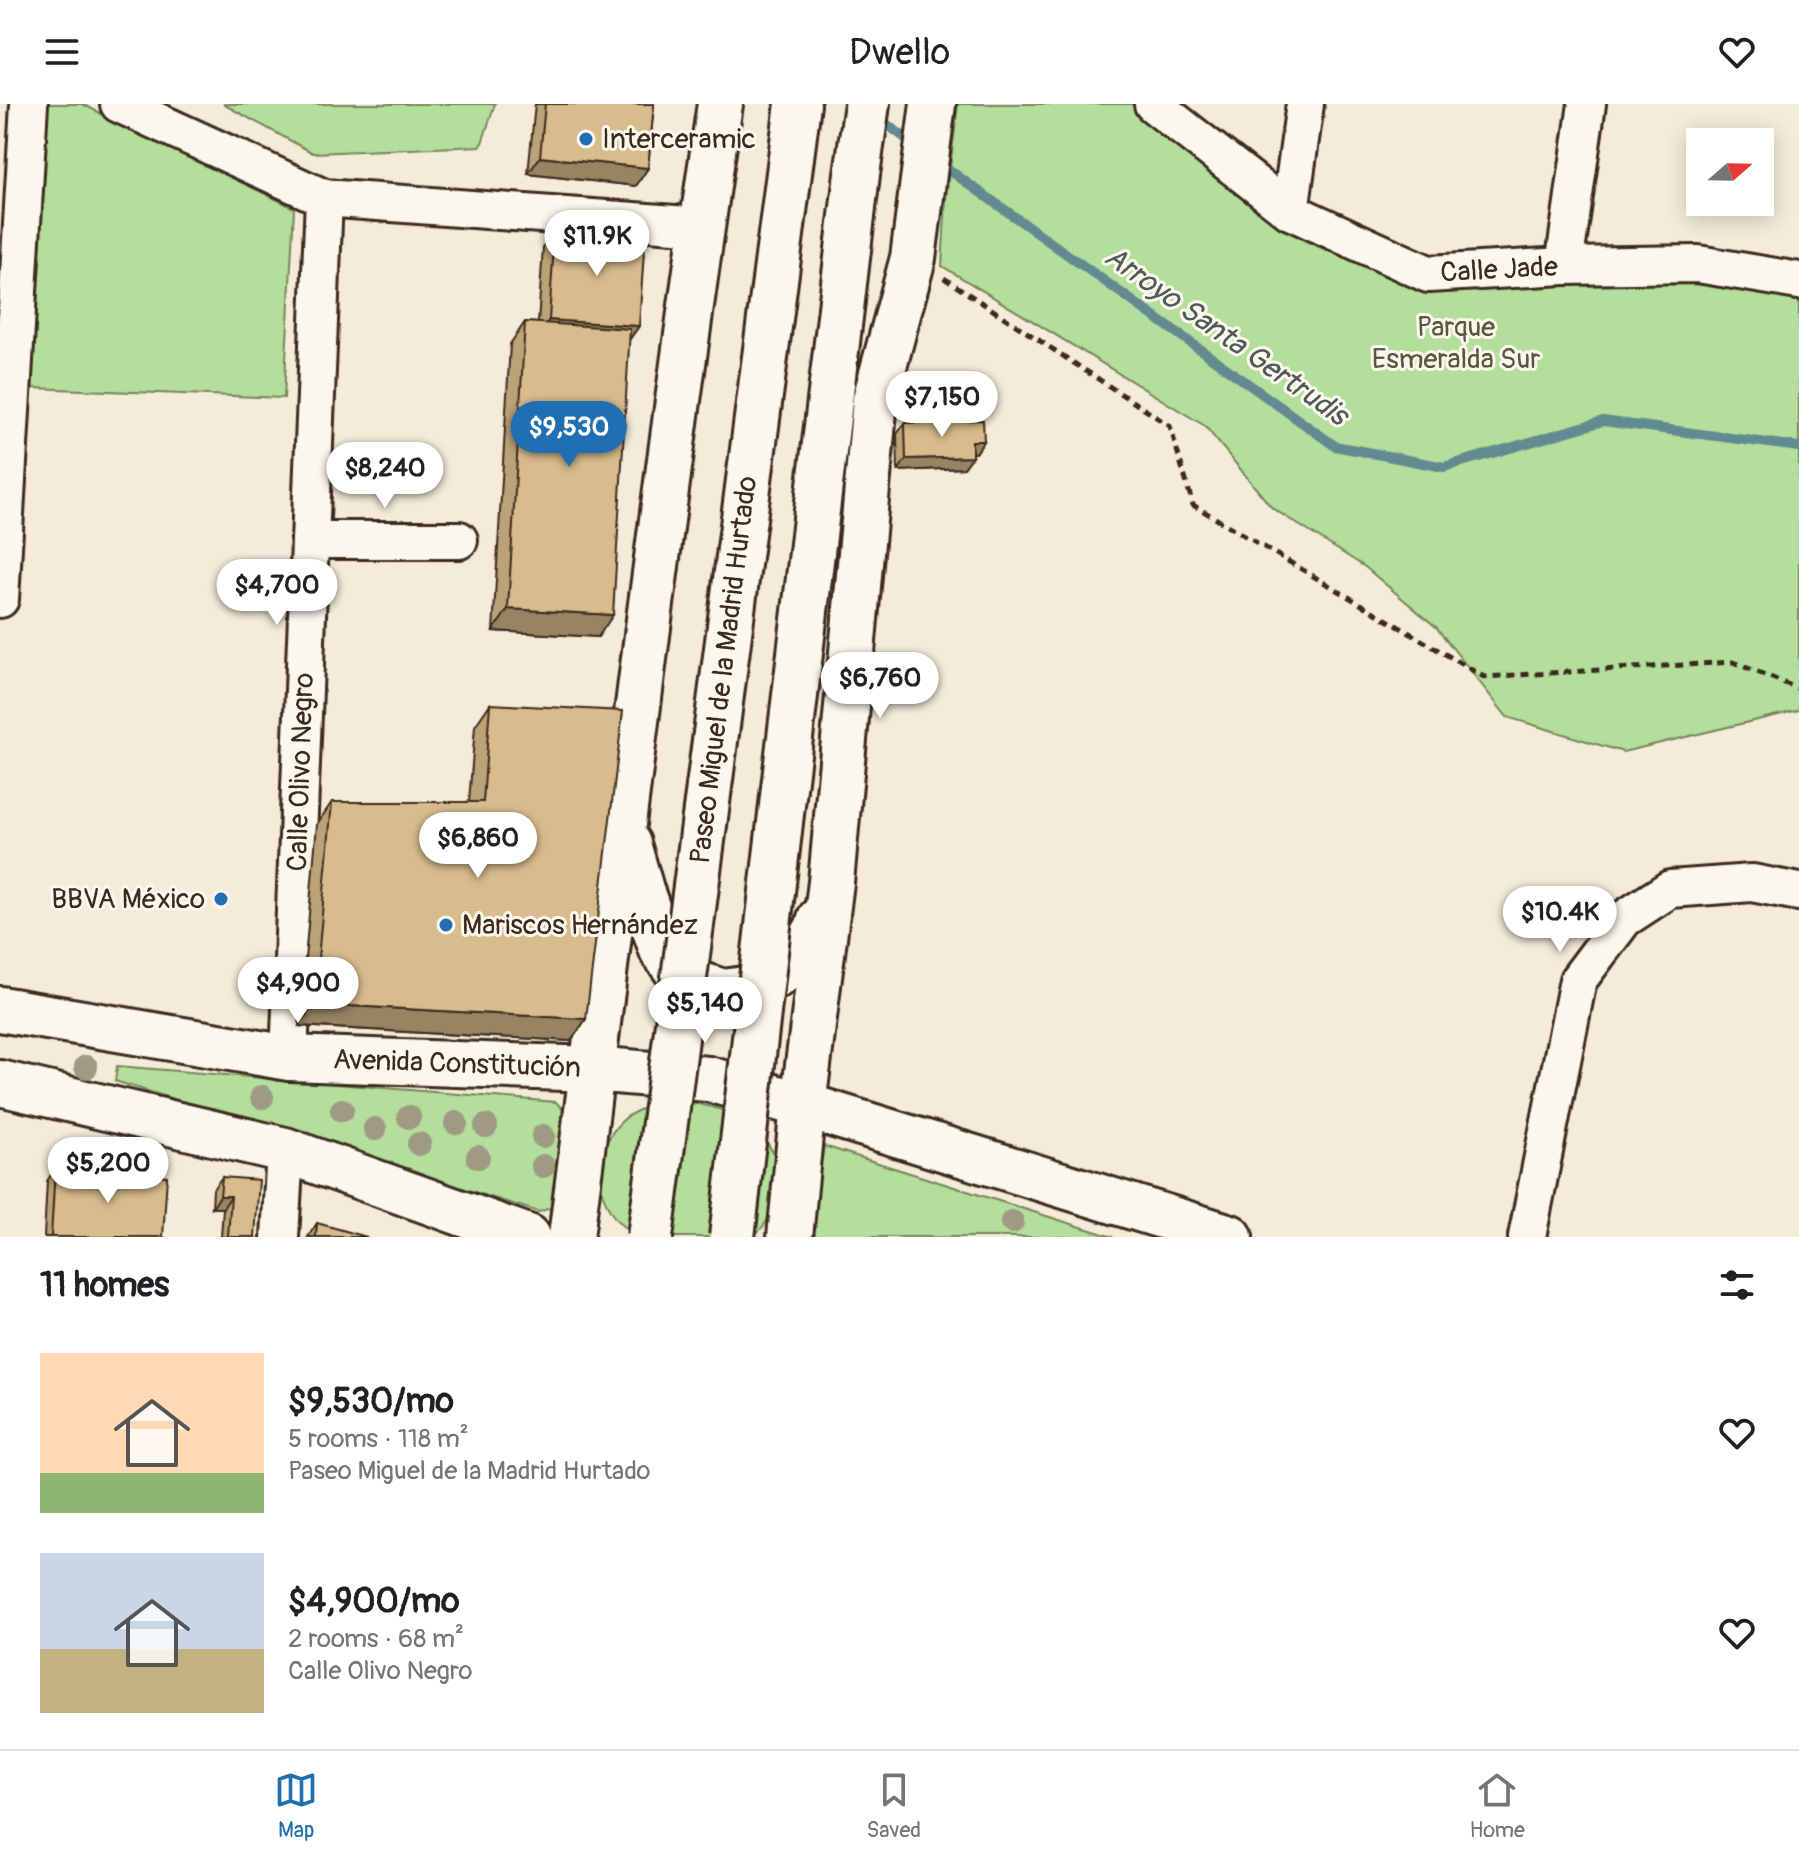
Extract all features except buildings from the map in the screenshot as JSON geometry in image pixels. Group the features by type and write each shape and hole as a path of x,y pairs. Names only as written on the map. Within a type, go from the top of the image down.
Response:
{"main road":[{"path":"571,1237 720,104"},
{"path":"732,1237 867,104"},
{"path":"790,1237 831,882 875,400 913,258 933,104"},
{"name":"Paseo Miguel de la Madrid Hurtado","path":"650,1237 795,124"},
{"path":"623,827 662,950 683,979 723,992 745,989 773,978 800,958 817,929 831,882"},
{"name":"Avenida Constitución","path":"0,1009 289,1058 592,1069 708,1079 803,1105 1230,1237"},
{"path":"0,1083 285,1150 528,1237"}],"street":[{"path":"0,599 29,104"},
{"path":"119,104 324,198 702,226"},
{"name":"Calle Jade","path":"1153,104 1290,211 1428,274 1564,266 1698,264 1799,281"},
{"path":"1290,211 1305,104"},
{"path":"1564,266 1587,104"},
{"name":"Calle Olivo Negro","path":"289,1058 324,198"},
{"path":"310,540 459,540"},
{"path":"1527,1237 1578,980 1624,919 1670,889 1752,883 1799,892"},
{"path":"280,1237 285,1150"}],"path":[{"path":"913,258 1170,426 1193,505 1484,677 1733,662 1799,689"}],"green space":[{"path":"43,104 82,104 294,208 284,398 32,388"},
{"path":"223,104 495,104 481,146 313,153"},
{"name":"Parque Esmeralda Sur","path":"958,104 1136,104 1214,173 1305,241 1432,293 1611,281 1721,285 1799,301 1799,710 1623,752 1507,717 1436,627 1365,567 1272,508 1205,426 942,266 946,199"},
{"path":"117,1066 556,1102 574,1121 562,1204 539,1212 115,1081"},
{"path":"667,1102 698,1104 723,1111 747,1123 766,1141 777,1165 774,1197 767,1221 752,1237 639,1236 611,1213 604,1198 601,1164 612,1133 633,1113"},
{"path":"824,1146 1113,1237 809,1237"}],"waterway":[{"name":"Arroyo Santa Gertrudis","path":"877,117 916,146"},
{"name":"Arroyo Santa Gertrudis","path":"938,162 1335,446 1444,467 1603,421 1799,447"}],"place":[{"name":"Interceramic","path":"586,139"},
{"name":"BBVA México","path":"221,899"},
{"name":"Mariscos Hernández","path":"446,925"}]}
